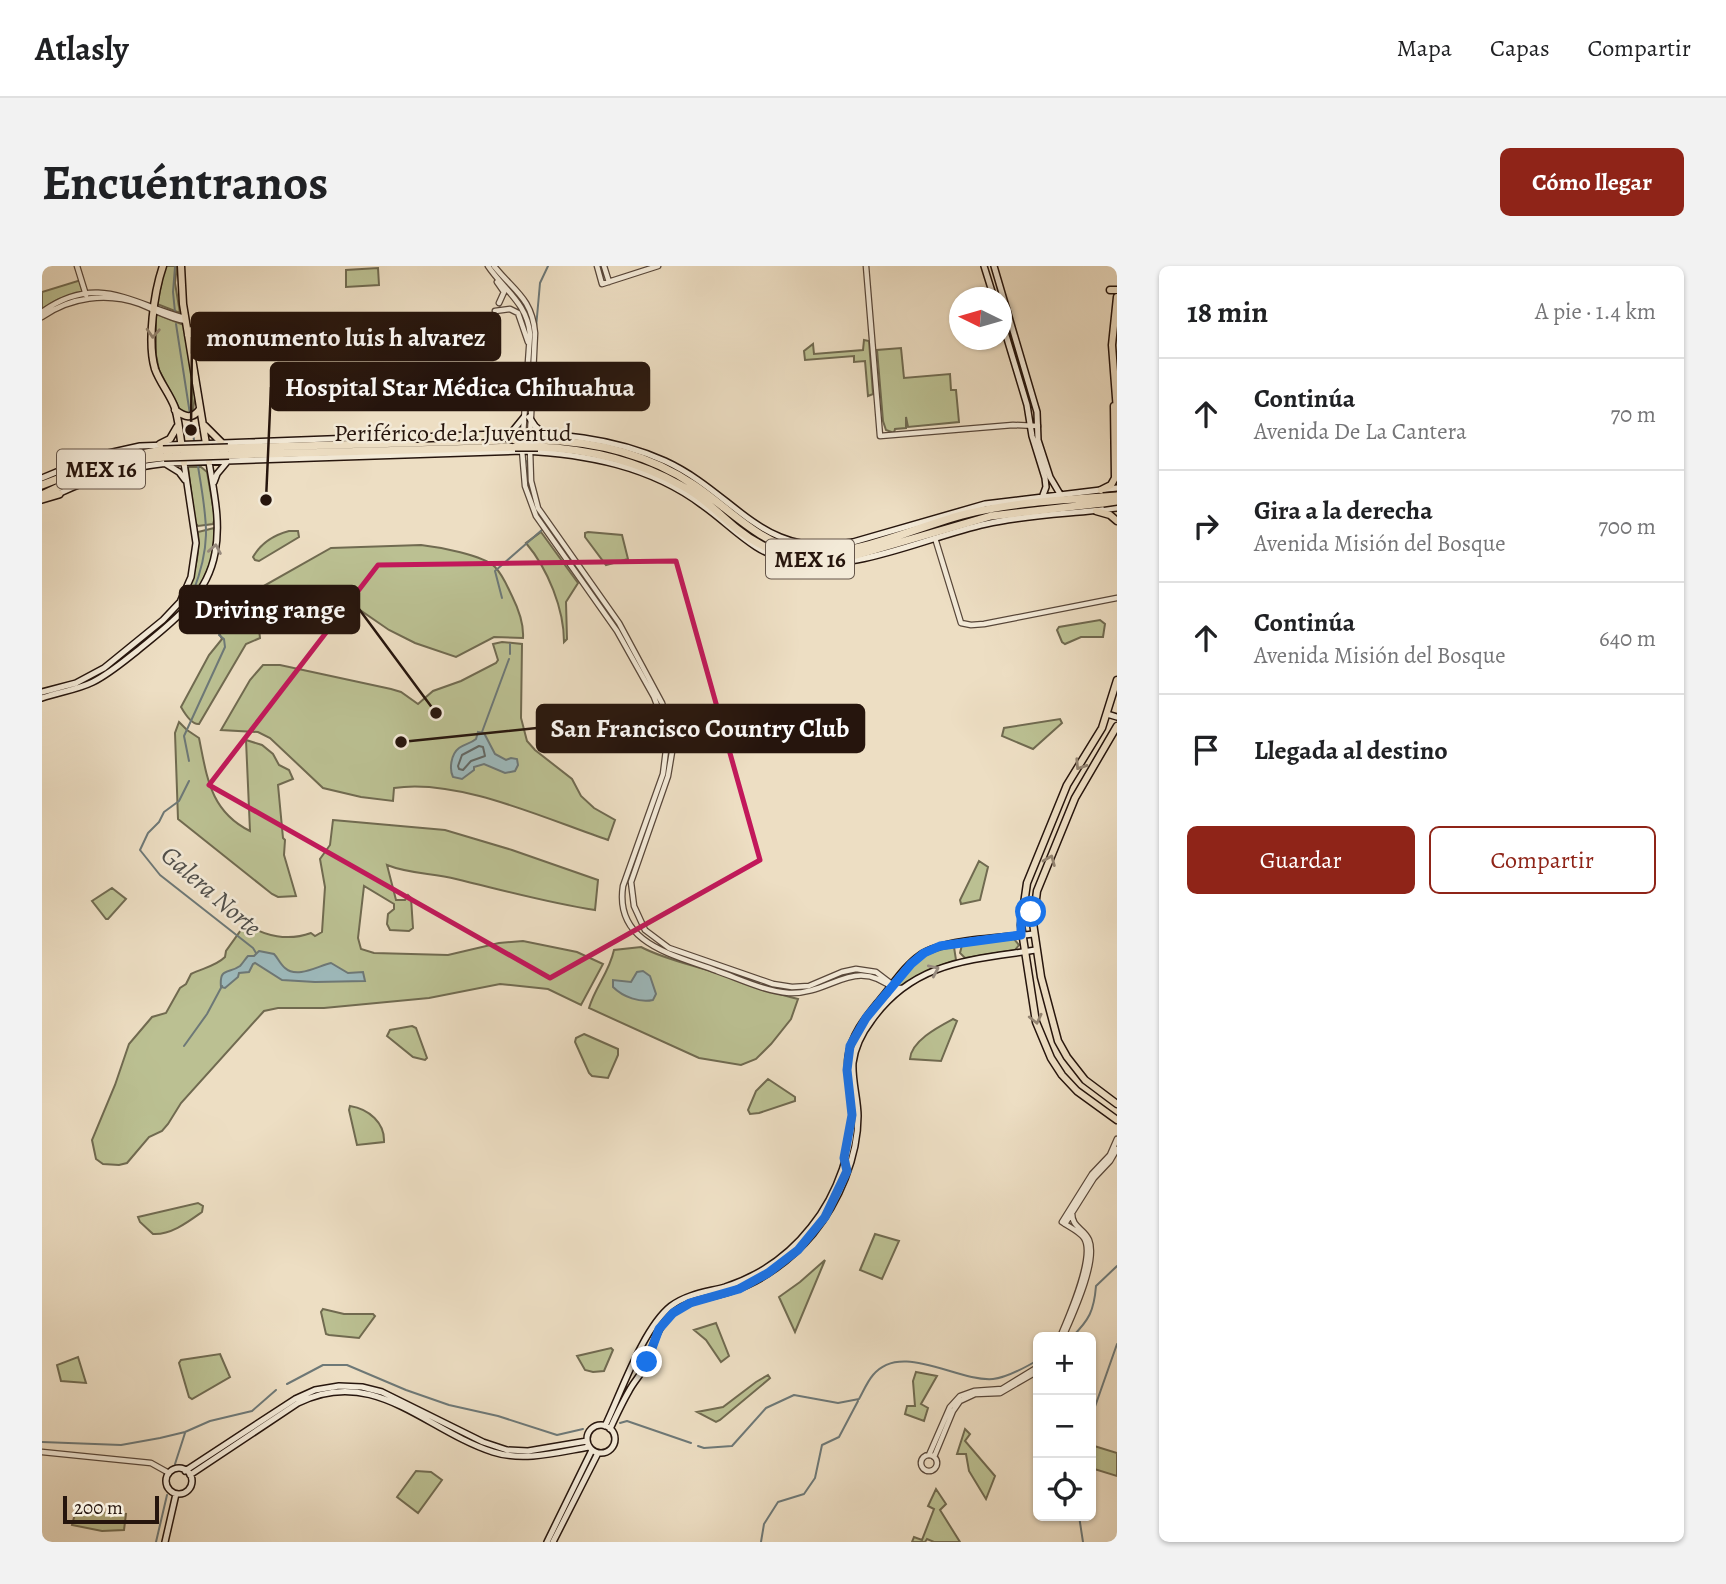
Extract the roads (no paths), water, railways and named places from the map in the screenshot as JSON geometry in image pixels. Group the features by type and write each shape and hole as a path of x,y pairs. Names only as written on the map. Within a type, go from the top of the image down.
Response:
{"highway":[{"path":"405,436 418,438 497,435 516,443"},
{"name":"Periférico de la Juventud","path":"228,455 387,451 516,443"},
{"name":"Periférico de la Juventud","path":"538,443 603,455 655,472 697,495 755,542 787,556 805,559 834,560 981,511 1030,503 1104,498"},
{"name":"Periférico de la Juventud","path":"228,455 373,444 538,443 597,446 646,457 695,485 752,530 782,546 802,551 826,552 853,548 991,516 1104,498"},
{"path":"407,450 437,455"},
{"path":"368,458 387,451"},
{"name":"MEX 16","path":"42,498 103,468 163,452"},
{"name":"MEX 16","path":"42,482 121,456 163,452 228,455"},
{"path":"42,498 59,494"},
{"name":"MEX 16","path":"1104,498 1117,496"},
{"name":"MEX 16","path":"1104,498 1117,501"},
{"path":"981,511 997,501"},
{"path":"873,536 910,545"}],"main road":[{"path":"42,692 76,682 104,668 174,610 189,583 195,554 195,529 175,410 154,365 154,308 163,266"},
{"path":"42,698 87,685 107,674 156,635 190,605 204,584 215,554 218,525 188,335 181,266"},
{"path":"984,266 991,287"},
{"path":"994,266 1037,412 1034,426"},
{"path":"1117,297 1112,345 1117,411"},
{"path":"188,335 200,320"},
{"path":"1010,350 1047,477 1043,495"},
{"path":"1019,378 1027,375"},
{"path":"1096,511 1115,478 1115,383"},
{"path":"175,410 190,416 200,408"},
{"path":"516,443 527,417 545,433"},
{"path":"203,423 221,442"},
{"path":"163,452 177,425"},
{"path":"247,441 244,444 223,444 218,455 224,461 245,462 437,455 516,443 526,433 567,434 607,441 687,473 756,525 784,540 801,545 824,546 873,536 997,501 1043,495 1104,498 1117,508"},
{"path":"59,494 103,475 140,466 180,443 405,436"},
{"path":"516,443 530,452 601,460 647,474 703,505 755,548 786,561 811,565 846,563 996,522 1096,511 1117,521"},
{"path":"42,482 107,452 163,452 184,463 209,462 228,455 245,462"},
{"path":"163,452 187,482"},
{"path":"213,485 228,455"},
{"path":"1047,477 1060,494"},
{"path":"1104,498 1117,488"},
{"path":"1117,680 1111,711 1063,794 1027,883 1021,910 1021,935 1039,1030 1058,1069 1081,1095 1117,1120"},
{"path":"1111,711 1117,718"},
{"path":"1117,726 1075,798 1041,881 1034,911 1034,934 1041,977 1052,1024 1062,1050 1085,1080 1117,1104"},
{"path":"1094,743 1103,743 1106,748"},
{"path":"1021,910 1029,913 1034,911"},
{"path":"608,1427 626,1380 655,1324 671,1306 687,1297 753,1275 781,1258 800,1240 827,1202 844,1158 852,1115 847,1070 850,1046 866,1018 891,986 919,956 933,948 1034,934"},
{"path":"891,986 902,988 946,965 983,956 1036,950"},
{"path":"1028,979 1036,975 1041,977"},
{"path":"608,1427 642,1371 655,1336 666,1319 684,1305 739,1289 784,1262 821,1224 847,1171 858,1125 853,1075 856,1050 891,986"},
{"path":"844,1158 847,1171"},
{"path":"625,1398 626,1380"},
{"path":"187,1473 295,1399 322,1388 349,1386 372,1389 483,1442 507,1450 592,1448 605,1453 613,1446 615,1438 608,1427"},
{"path":"553,1542 592,1448 592,1428 608,1427"},
{"path":"547,1542 592,1448"},
{"path":"175,1469 187,1473 191,1482 189,1489 176,1494 170,1490 166,1484 169,1473 175,1469"},
{"path":"165,1542 176,1494"}],"street":[{"path":"77,266 86,296"},
{"path":"597,266 602,284 658,266"},
{"path":"604,266 609,282"},
{"path":"866,266 880,436 1013,425 1034,426"},
{"path":"491,267 492,276 503,289 499,303"},
{"path":"491,267 513,293 525,313 529,328 527,417"},
{"path":"491,267 518,290 531,311 533,321 535,333 526,433 531,481 538,508 619,623 656,690 668,721 672,752 670,768 663,793 625,882 623,904 631,926 654,947 781,992 810,992 847,976 856,975 867,976 891,986"},
{"path":"42,315 86,296 119,295 186,320"},
{"path":"495,311 510,309 518,313 529,345"},
{"path":"526,433 516,443 525,486 536,516 617,631 654,697 663,719 666,741 663,774 633,876 632,898 645,930 666,947 763,981 786,986 812,985 852,969 873,971 891,986"},
{"path":"935,538 961,623 984,624 1117,598"},
{"path":"1080,1233 1070,1212 1092,1174 1110,1155 1117,1139"},
{"path":"1063,1332 1086,1280 1090,1251 1089,1240 1063,1223 1096,1174 1110,1161 1117,1149"},
{"path":"932,1456 960,1401 975,1394 1000,1392 1033,1372"},
{"path":"42,1452 151,1463 169,1473"}],"water":[{"path":"478,732 484,733 495,754 506,760 517,759 515,771 505,773 484,764 474,767 474,770 462,779 453,777 451,766 454,754 476,739"},
{"path":"259,951 274,954 290,971 308,971 331,963 348,973 363,972 365,981 282,980 255,963 249,972 239,973 225,988 221,987 223,974 240,966 248,956 254,956"},
{"path":"643,971 650,976 656,994 653,1000 632,998 613,987 613,980 631,982 637,972"}],"waterway":[{"path":"536,328 540,283 548,266"},
{"name":"Galera Norte","path":"175,267 175,312"},
{"name":"Galera Norte","path":"176,324 194,440"},
{"path":"527,461 532,497 546,526"},
{"name":"Galera Norte","path":"193,592 203,558 206,529 198,466"},
{"path":"502,598 495,571 543,529"},
{"name":"Galera Norte","path":"189,761 184,736 225,647 224,639 219,635"},
{"path":"510,644 510,654"},
{"path":"482,732 509,659"},
{"name":"Galera Norte","path":"189,781 179,801 164,812 148,833 140,850 160,875 256,953"},
{"name":"Galera Norte","path":"184,1046 207,1014 222,986"},
{"path":"1077,1332 1090,1315 1096,1286 1117,1266"},
{"path":"1096,1404 1117,1344"},
{"path":"698,1446 732,1446 766,1408 794,1395 838,1403 859,1399 873,1375 885,1366 898,1362 914,1362 963,1375 993,1379 1033,1363"},
{"path":"287,1384 323,1365 347,1365 449,1405 498,1416 557,1435 583,1429"},
{"path":"42,1442 121,1445 160,1438 185,1432 210,1421 252,1411 276,1390"},
{"path":"761,1542 764,1524 778,1502 804,1494 815,1478 822,1445 839,1437 858,1401"},
{"path":"620,1423 627,1421 691,1443"},
{"path":"175,1464 185,1433"},
{"path":"156,1542 167,1495"},
{"path":"1080,1521 1083,1542"}],"place":[{"name":"monumento luis h alvarez","path":"191,430"},
{"name":"Hospital Star Médica Chihuahua","path":"266,500"},
{"name":"Driving range","path":"436,713"},
{"name":"San Francisco Country Club","path":"401,742"}]}
